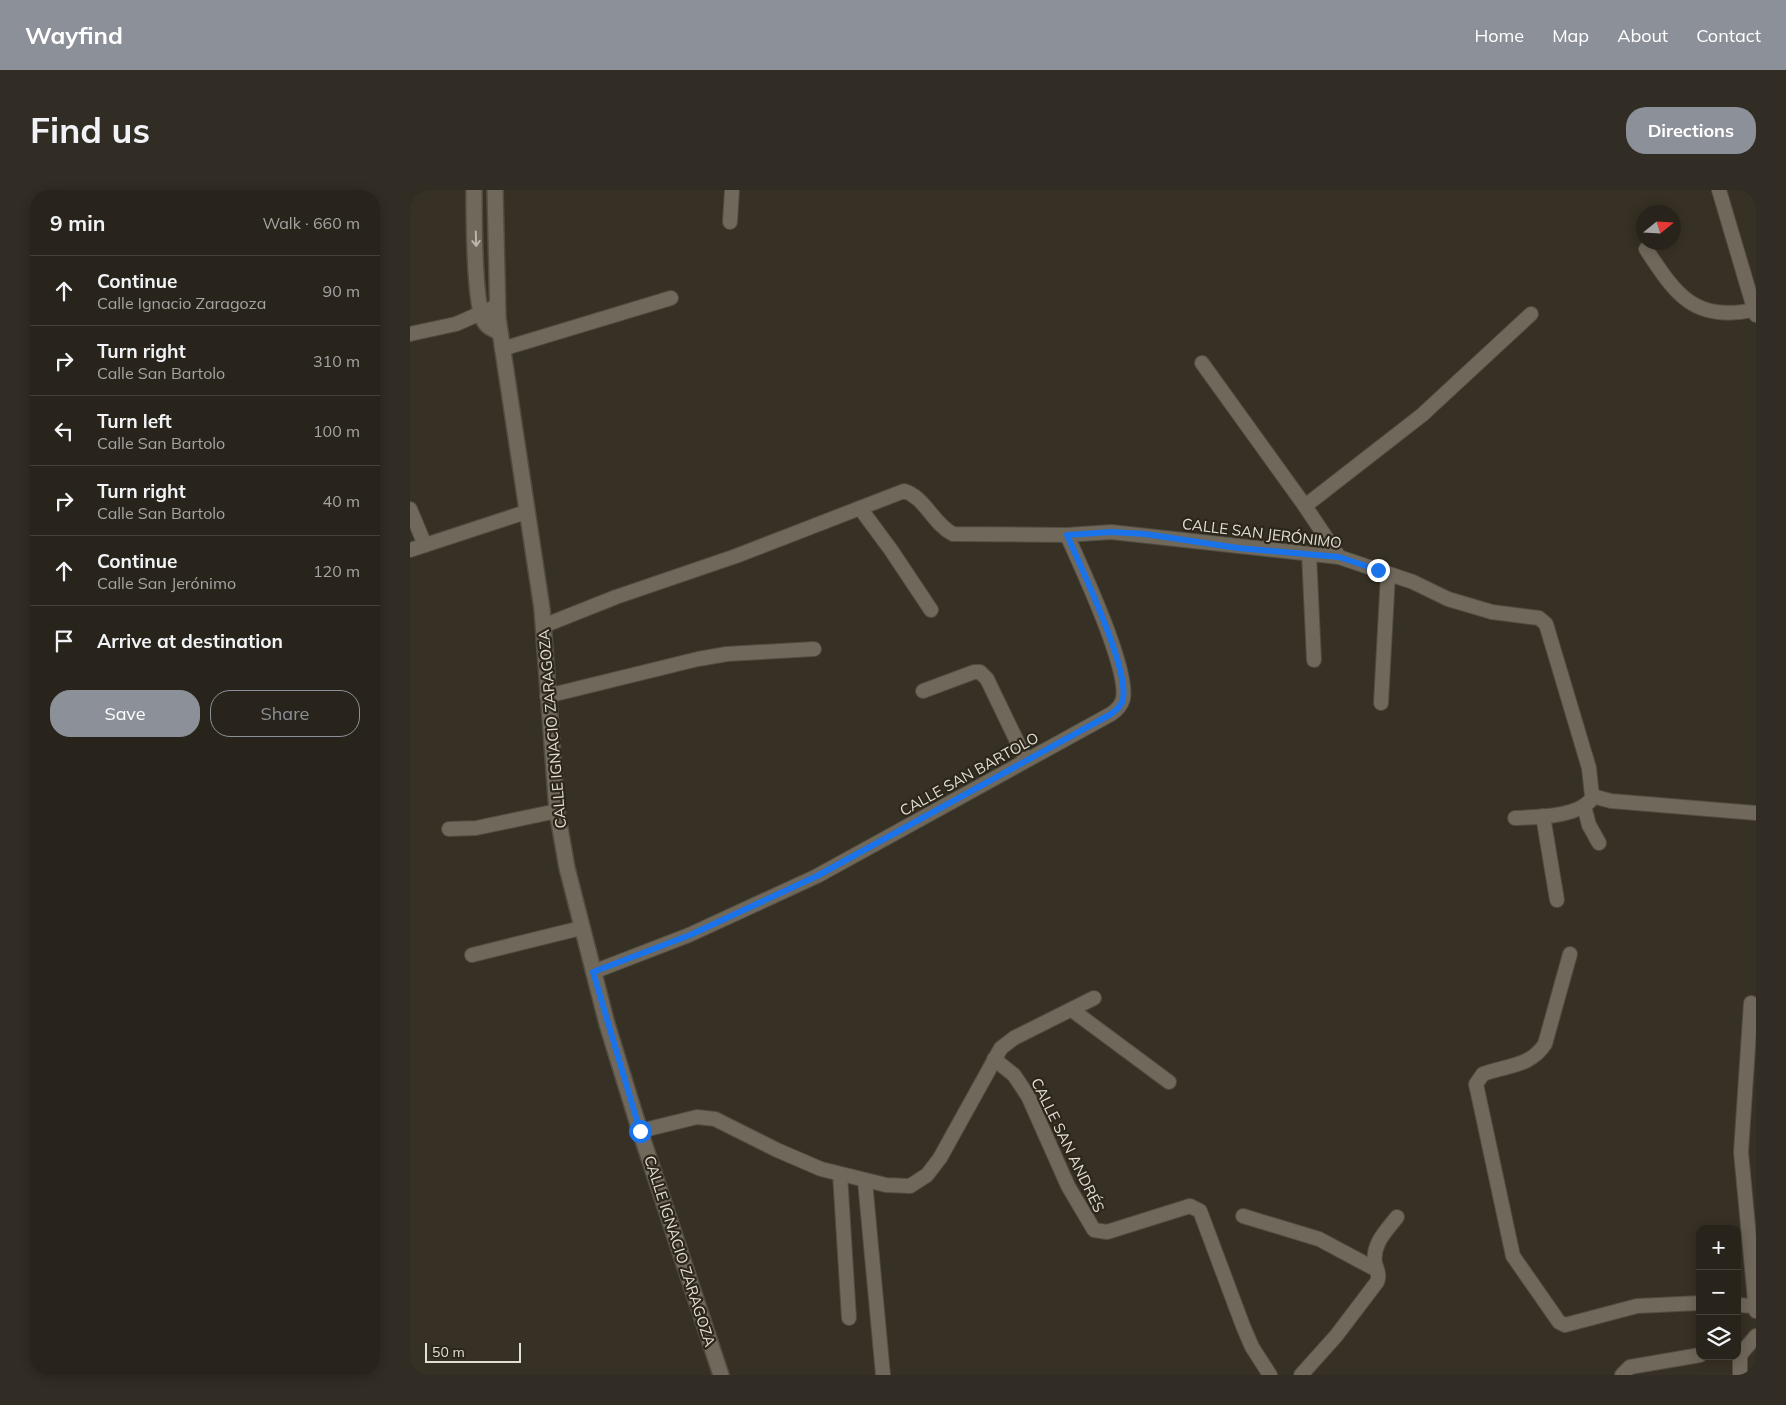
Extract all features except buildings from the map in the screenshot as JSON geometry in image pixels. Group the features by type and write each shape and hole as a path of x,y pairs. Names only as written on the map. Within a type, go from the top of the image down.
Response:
{"street":[{"path":"474,190 478,296 475,317"},
{"name":"CALLE IGNACIO ZARAGOZA","path":"495,190 499,332 543,626 557,811 581,928 593,972 640,1131 721,1375"},
{"path":"730,222 732,190"},
{"path":"1647,250 1666,280 1685,301 1708,310 1724,313 1755,312 1719,190"},
{"path":"502,349 671,298"},
{"path":"410,334 440,329 475,317 497,306"},
{"path":"1305,506 1422,415 1531,314"},
{"path":"475,317 499,332"},
{"path":"1202,363 1305,506 1339,557"},
{"path":"543,626 904,491 916,497 939,525 953,534 1067,535"},
{"path":"860,508 931,610"},
{"path":"410,509 424,545"},
{"path":"410,550 526,512"},
{"name":"CALLE SAN JERÓNIMO","path":"1067,535 1111,532 1145,534 1238,548 1339,557 1430,589 1448,598 1492,612 1539,618 1546,624 1589,768 1589,825 1599,843"},
{"name":"CALLE SAN BARTOLO","path":"593,972 705,929 817,876 1111,714 1120,706 1123,699 1121,673 1067,535"},
{"path":"1309,554 1314,660"},
{"path":"1381,703 1388,574"},
{"path":"547,696 698,658 814,648"},
{"path":"924,691 974,672 980,672 987,679 1026,760"},
{"path":"1515,818 1543,816 1578,810 1588,801 1611,801 1756,813"},
{"path":"449,828 476,828 557,811"},
{"path":"1543,816 1557,900"},
{"path":"472,955 581,928"},
{"path":"1570,954 1545,1044 1539,1053 1524,1063 1483,1074 1476,1084 1513,1256 1559,1322 1565,1325 1637,1306 1696,1303"},
{"path":"640,1131 697,1117 715,1119 820,1169 865,1181 910,1186 927,1176 940,1158 1000,1048 1008,1042 1094,998"},
{"path":"1741,1306 1755,1309 1741,1152 1751,1004"},
{"path":"1072,1010 1169,1082"},
{"path":"1745,1084 1756,1056"},
{"name":"CALLE SAN ANDRÉS","path":"994,1058 1014,1075 1028,1096 1068,1186 1094,1230 1107,1232 1182,1208 1194,1207 1203,1216 1252,1347 1270,1375"},
{"path":"840,1174 849,1318"},
{"path":"865,1181 883,1375"},
{"path":"1244,1216 1319,1239 1377,1270"},
{"path":"1301,1375 1336,1336 1377,1282 1379,1275 1375,1252 1378,1242 1396,1218"},
{"path":"1741,1352 1756,1336"},
{"path":"1622,1375 1630,1367 1696,1356"},
{"path":"1738,1360 1740,1375"}],"route":[{"path":"640,1131 593,972 690,935 756,906 817,876 1111,714 1120,706 1123,699 1121,673 1103,621 1067,535 1111,532 1145,534 1238,548 1339,557 1378,570"}]}
